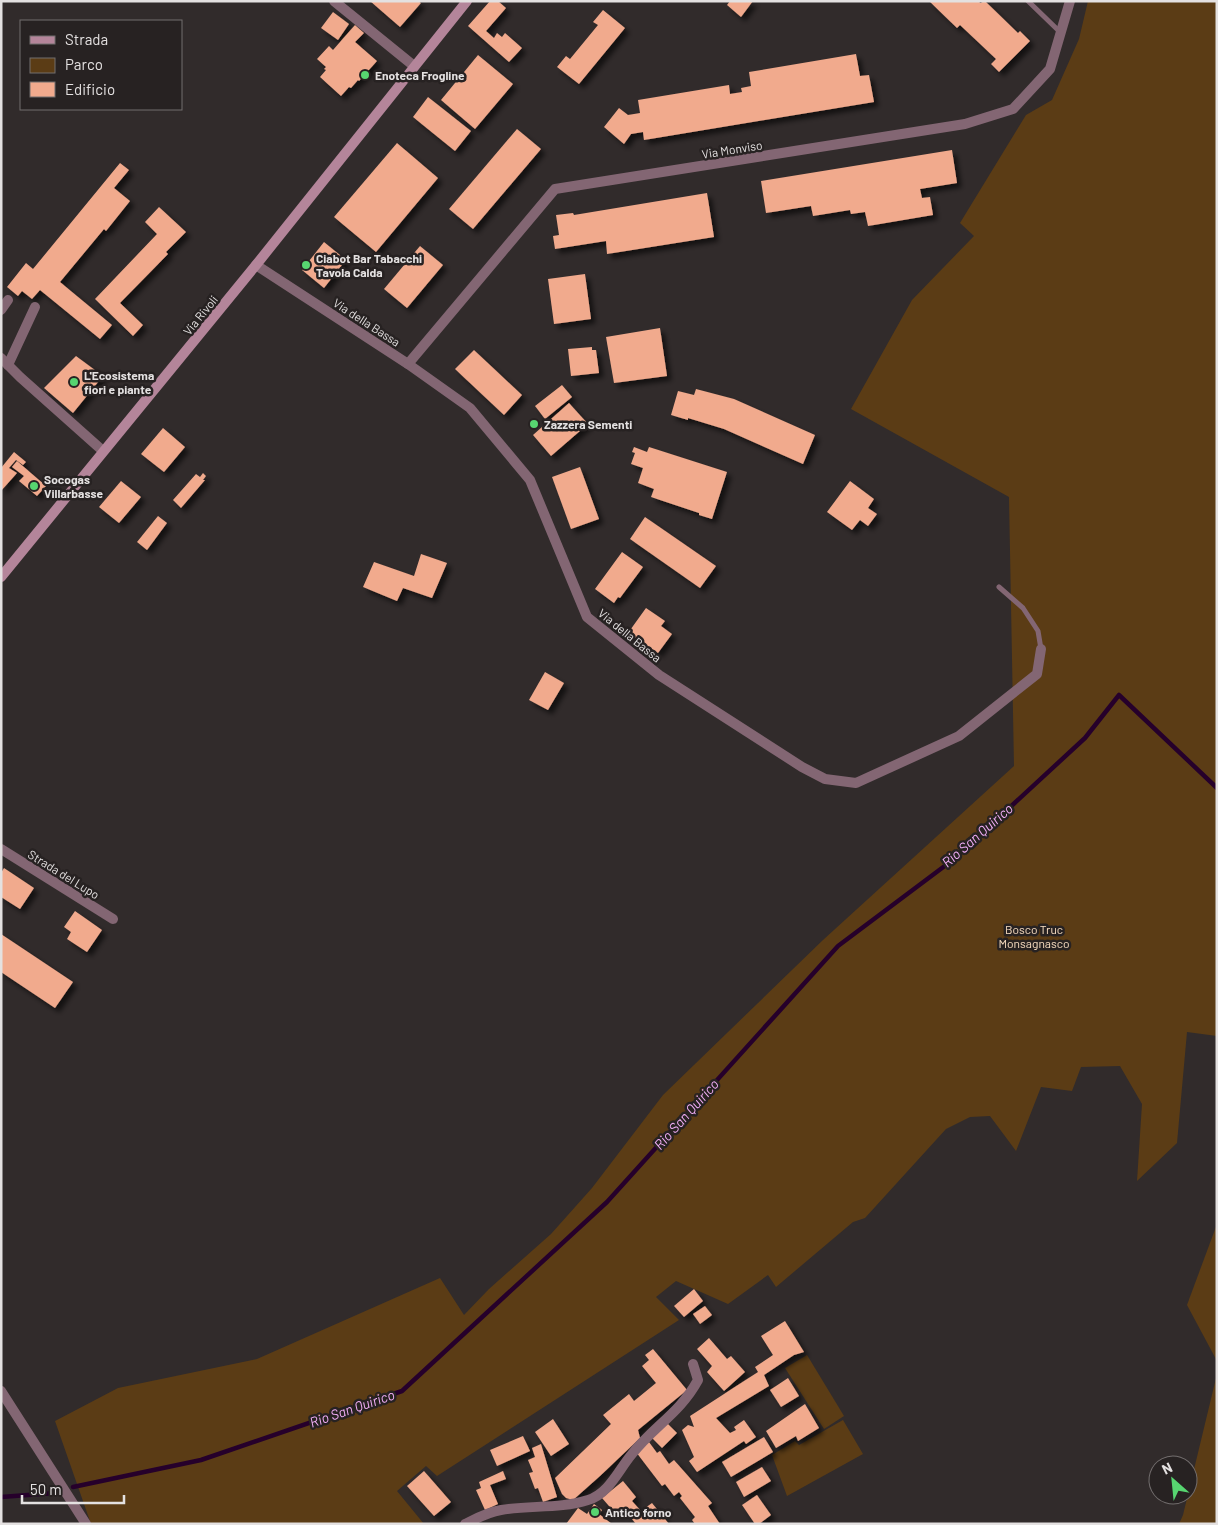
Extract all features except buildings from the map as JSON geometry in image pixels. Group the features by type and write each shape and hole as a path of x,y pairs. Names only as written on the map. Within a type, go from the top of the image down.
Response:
{"street":[{"path":"334,1 414,66"},
{"name":"Via Rivoli","path":"1,577 256,265 466,1"},
{"name":"Via Monviso","path":"408,364 555,189 965,124 1013,109 1050,69 1070,1"},
{"name":"Via della Bassa","path":"256,265 408,364 470,408 530,480 588,617 659,675 802,767 825,779 856,783 959,736 1037,674 1041,648"},
{"path":"1,310 8,300"},
{"path":"35,307 5,362 103,451"},
{"name":"Strada del Lupo","path":"1,849 113,919"},
{"path":"465,1524 483,1515 501,1510 591,1500 604,1491 632,1453 679,1408 690,1394 698,1380 693,1364"},
{"path":"1,1391 86,1524"}],"lane":[{"path":"1028,1 1061,33"},
{"path":"999,587 1023,608 1034,623 1038,631 1041,648"}],"green space":[{"name":"Bosco Truc Monsagnasco","path":"1088,1 1217,1 1217,1036 1187,1032 1177,1143 1137,1181 1142,1104 1120,1066 1081,1067 1072,1091 1041,1087 1016,1151 990,1116 970,1117 946,1129 865,1218 853,1222 776,1287 768,1275 728,1304 676,1281 656,1297 679,1320 437,1476 426,1466 397,1491 424,1524 91,1524 55,1421 118,1388 257,1359 440,1278 464,1315 489,1289 551,1234 592,1188 663,1095 823,940 1014,766 1009,497 851,409 912,300 974,236 960,223 1026,115 1052,100 1079,39"},
{"path":"1217,1224 1217,1361 1187,1305"},
{"path":"807,1355 844,1416 824,1429 785,1368"},
{"path":"1217,1374 1217,1524 1179,1524 1185,1505 1198,1505 1197,1455"},
{"path":"843,1420 863,1454 787,1496 772,1455 795,1441 799,1445"}],"waterway":[{"name":"Rio San Quirico","path":"73,1487 201,1460 402,1391 607,1202 838,946 966,848 1085,738 1119,695 1217,788"},
{"name":"Rio San Quirico","path":"1,1497 55,1493"}],"place":[{"name":"Enoteca Frogline","path":"365,75"},
{"name":"Ciabot Bar Tabacchi Tavola Calda","path":"306,265"},
{"name":"L'Ecosistema fiori e piante","path":"74,382"},
{"name":"Zazzera Sementi","path":"534,424"},
{"name":"Socogas Villarbasse","path":"34,486"},
{"name":"Antico forno","path":"595,1512"}]}
